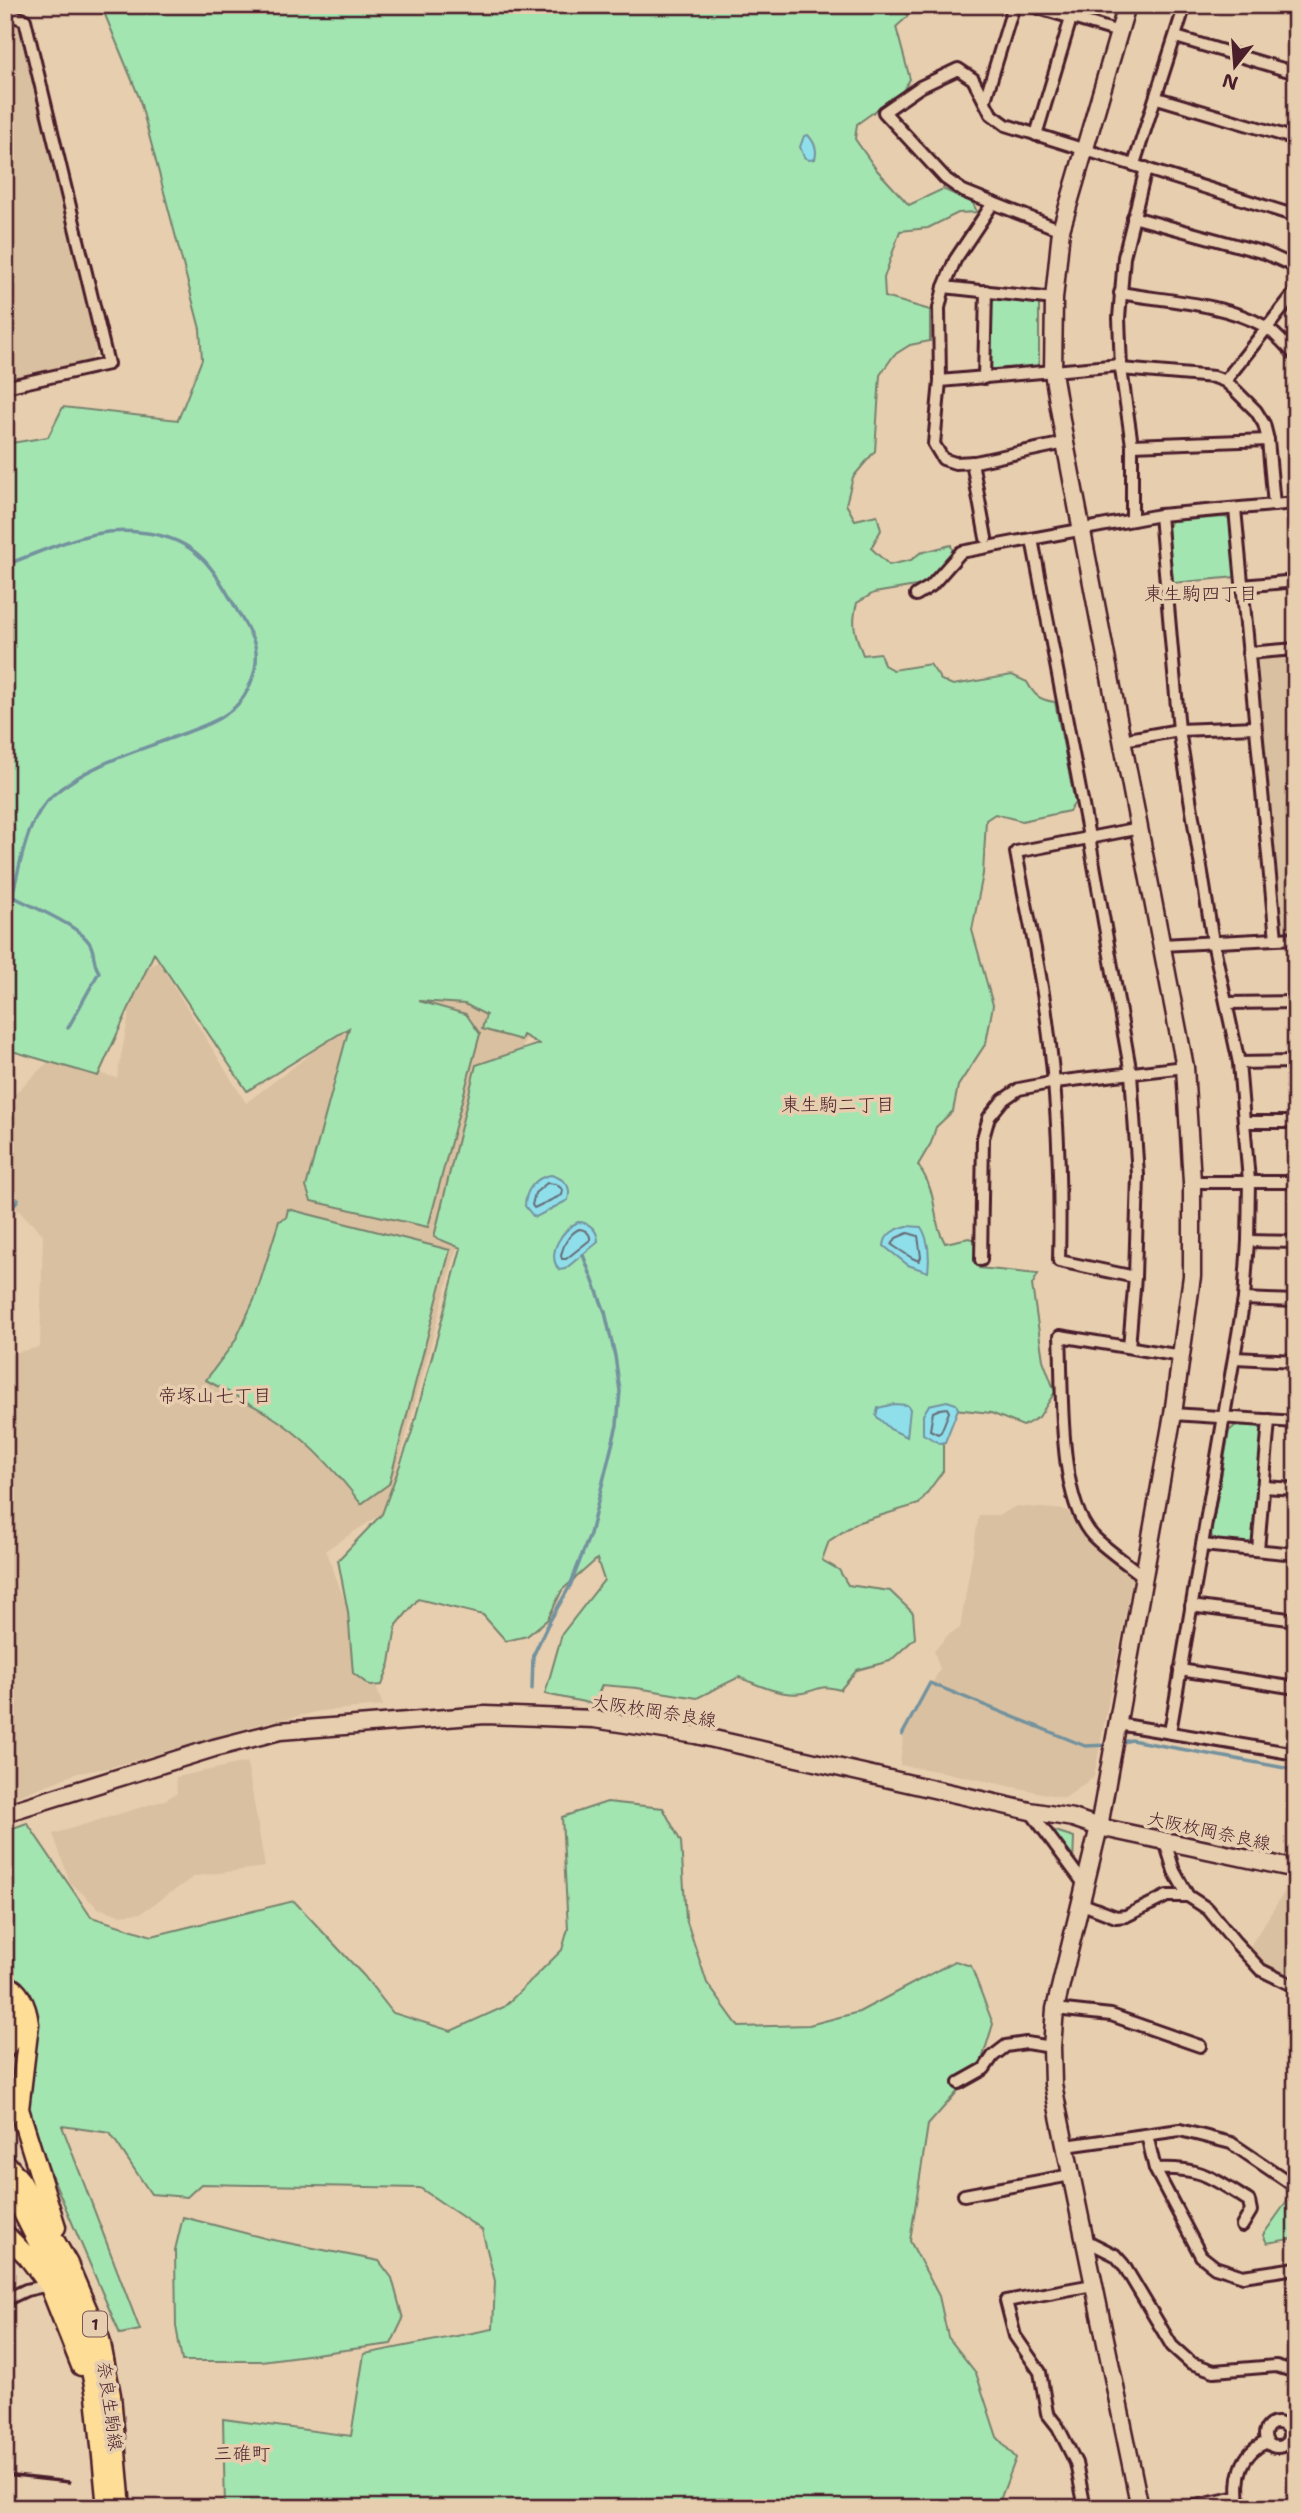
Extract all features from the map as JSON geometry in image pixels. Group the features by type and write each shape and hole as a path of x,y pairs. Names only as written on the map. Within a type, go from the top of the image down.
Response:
{"main road":[{"path":"5,1983 20,1995 27,2011 29,2024 19,2109 68,2264"},
{"path":"5,1994 17,2009 17,2031 5,2049"},
{"name":"奈良生駒線","path":"5,2162 21,2181 68,2264 100,2339 111,2395 121,2508"},
{"name":"奈良生駒線","path":"5,2188 20,2207 83,2332 96,2395 107,2508"},
{"path":"5,2234 27,2256 49,2285 98,2416"}],"street":[{"path":"985,100 1014,5"},
{"path":"1029,5 1119,32"},
{"path":"1036,135 1076,5"},
{"path":"1127,5 1061,230 1054,299 1053,372 1185,1067 1192,1182 1192,1276 1172,1414 1118,1724 1099,1827 1055,2009 1052,2047 1053,2084 1140,2508"},
{"path":"1132,520 1132,445 1118,344 1120,293 1140,166 1185,5"},
{"path":"1289,5 1296,7"},
{"path":"5,13 25,20 108,364 5,387"},
{"path":"1175,37 1296,73"},
{"path":"1061,230 962,191 946,179 884,112 920,87 958,69 973,79 991,114 1006,125 1296,216"},
{"path":"1157,98 1296,139"},
{"path":"993,202 956,260 944,287 939,308 940,381 934,444 943,459 955,463 1065,443"},
{"path":"1133,217 1265,253 1296,267"},
{"path":"944,287 1054,299"},
{"path":"984,378 986,291"},
{"path":"1226,381 1296,291"},
{"path":"1120,293 1224,310 1245,317 1267,328 1296,356"},
{"path":"940,381 1121,367 1214,377 1226,381 1256,411 1264,424 1274,505"},
{"path":"1132,445 1268,440"},
{"path":"972,462 986,538"},
{"path":"916,595 931,586 961,552 1160,515 1296,503"},
{"path":"1235,509 1276,939"},
{"path":"1160,515 1179,730 1213,942 1239,1063 1249,1181 1244,1299 1170,1732"},
{"path":"1032,539 1089,837 1130,1074 1138,1175 1135,1277 1129,1347"},
{"path":"1242,586 1296,581"},
{"path":"1248,653 1296,649"},
{"path":"1123,740 1179,730 1255,727"},
{"path":"1135,1277 1059,1261 1060,1206 1055,1082 1047,1017 1016,852 1140,828"},
{"path":"1162,945 1296,938"},
{"path":"1227,1003 1296,1002"},
{"path":"1239,1063 1296,1062"},
{"path":"981,1260 983,1138 989,1117 1003,1100 1019,1089 1055,1082 1185,1067"},
{"path":"1245,1122 1296,1122"},
{"path":"1192,1182 1296,1182"},
{"path":"1248,1241 1296,1242"},
{"path":"1244,1299 1296,1301"},
{"path":"1144,1577 1092,1535 1075,1507 1064,1426 1060,1336 1181,1356"},
{"path":"1235,1358 1296,1360"},
{"path":"1172,1414 1296,1422"},
{"path":"1258,1550 1269,1420"},
{"path":"1263,1487 1296,1489"},
{"path":"1202,1545 1296,1554"},
{"path":"1191,1606 1296,1620"},
{"path":"1180,1670 1296,1688"},
{"name":"大阪枚岡奈良線","path":"5,1813 214,1748 280,1731 485,1715 594,1719 696,1735 1296,1869"},
{"path":"1118,1724 1296,1754"},
{"path":"1030,1811 1084,1884"},
{"path":"1165,1841 1174,1871 1188,1896 1208,1909 1261,1970 1296,1987"},
{"path":"1080,1903 1116,1917 1126,1916 1167,1896 1188,1896"},
{"path":"1055,2009 1111,2015 1200,2046"},
{"path":"959,2083 984,2069 993,2056 1006,2046 1026,2043 1052,2047"},
{"path":"1066,2147 1180,2130 1226,2141 1296,2187"},
{"path":"1147,2135 1155,2169 1201,2256 1214,2267 1243,2276 1296,2269"},
{"path":"1155,2169 1186,2169 1210,2176 1248,2201 1251,2211 1242,2226"},
{"path":"964,2195 1071,2175"},
{"path":"1085,2241 1115,2255 1123,2264 1172,2346 1191,2363 1214,2371 1276,2366 1296,2372"},
{"path":"5,2300 26,2290 49,2285"},
{"path":"1085,2508 1076,2463 1058,2427 1047,2413 1040,2371 1015,2336 1006,2301 1093,2285"},
{"path":"1186,2508 1239,2502 1240,2467 1248,2454 1258,2445 1267,2442"}],"shaded area":[{"path":"5,15 22,22 99,347 86,367 5,384"},
{"path":"1296,653 1296,932 1285,933 1280,928 1255,661 1259,656"},
{"path":"158,961 246,1103 402,984 537,1003 456,1251 386,1511 326,1550 383,1706 321,1711 256,1725 108,1768 78,1773 5,1801 5,1355 40,1347 43,1234 5,1198 5,1103 50,1060 117,1078 136,977"},
{"path":"1016,1506 1066,1510 1133,1575 1094,1777 1065,1798 900,1765 903,1737 940,1669 934,1651 948,1635 960,1628 979,1515 1000,1515"},
{"path":"247,1762 265,1867 195,1876 141,1913 120,1915 98,1908 70,1882 53,1834 165,1800 177,1793 176,1777"},
{"path":"1287,1888 1296,1890 1296,1981 1269,1968 1250,1946"}],"green space":[{"path":"101,5 906,5 907,17 896,27 910,79 903,91 857,124 855,139 876,169 909,205 943,189 973,203 977,212 958,213 928,228 900,231 884,278 885,297 930,310 930,341 910,345 894,355 880,375 875,451 853,477 846,504 855,520 877,515 881,530 871,548 889,565 951,545 953,553 922,585 874,593 857,603 855,629 863,655 880,653 884,665 893,670 930,664 941,680 953,685 1012,675 1027,682 1041,698 1055,702 1075,803 1069,811 1022,821 995,814 986,820 983,874 972,930 993,1005 986,1043 958,1086 953,1111 936,1127 931,1143 918,1165 926,1178 945,1243 969,1238 977,1240 979,1268 1038,1274 1032,1285 1043,1360 1055,1392 1039,1417 1023,1426 991,1413 935,1407 943,1445 943,1471 919,1504 856,1523 829,1541 822,1560 839,1570 848,1585 890,1591 913,1613 915,1638 890,1661 857,1670 840,1690 824,1687 803,1693 788,1693 771,1690 739,1677 697,1698 602,1685 594,1704 545,1694 562,1634 604,1580 597,1559 562,1590 548,1619 527,1636 506,1641 483,1615 418,1599 396,1626 390,1663 382,1685 370,1686 353,1673 348,1612 338,1560 382,1514 411,1435 461,1248 434,1237 476,1065 539,1044 523,1035 521,1040 482,1029 486,1015 465,1004 419,1001 466,1014 480,1034 428,1227 311,1201 306,1187 349,1028 247,1091 154,953 98,1076 5,1049 5,444 48,437 63,407 178,420 202,359 200,329 139,97"},
{"path":"990,295 1039,300 1039,372 988,374"},
{"path":"1225,517 1231,521 1236,577 1173,583 1168,527 1172,521"},
{"path":"288,1209 450,1250 389,1484 361,1504 330,1466 294,1432 268,1414 206,1380 235,1341 255,1298 279,1221 286,1218"},
{"path":"1236,1425 1258,1426 1263,1431 1254,1540 1248,1545 1214,1541 1211,1535 1229,1431"},
{"path":"607,1802 663,1808 681,1842 686,1919 707,1983 739,2027 809,2025 859,2012 955,1961 971,1966 993,2024 980,2066 928,2125 910,2241 939,2296 948,2337 976,2373 997,2437 1016,2458 997,2508 225,2508 223,2419 351,2436 364,2354 493,2329 495,2281 482,2230 420,2188 201,2184 187,2197 151,2194 110,2133 62,2126 140,2330 120,2334 24,2111 36,2017 5,1982 5,1831 27,1823 91,1917 152,1936 294,1901 364,1976 393,2013 451,2031 504,2007 562,1950 568,1929 562,1817"},
{"path":"1049,1829 1074,1837 1073,1865"},
{"path":"1290,2197 1296,2201 1296,2238 1267,2243 1263,2235"},
{"path":"183,2217 268,2239 379,2261 392,2278 403,2319 391,2344 261,2361 182,2361 176,2326 175,2250"}],"water":[{"path":"808,135 816,152 815,159 809,160 804,157 800,147 804,136"},
{"path":"551,1175 566,1184 569,1191 568,1200 536,1217 533,1216 525,1206 527,1195 536,1182"},
{"path":"578,1222 586,1223 592,1228 598,1242 565,1269 559,1270 555,1263 555,1249 566,1230"},
{"path":"907,1226 921,1227 924,1232 928,1249 928,1272 908,1265 884,1246 889,1235"},
{"path":"947,1401 956,1404 958,1409 945,1442 939,1443 923,1434 923,1415 929,1405"},
{"path":"894,1404 907,1405 910,1409 907,1437 890,1429 876,1416 878,1408"}],"waterway":[{"path":"5,565 61,543 116,531 172,539 195,552 212,569 248,629 255,646 255,671 249,688 228,713 207,725 112,760 81,775 53,795 36,816 26,842 12,896 78,931 91,946 99,972 68,1028"},
{"path":"5,1220 18,1199"},
{"path":"532,1689 533,1656 570,1586 590,1534 617,1425 620,1391 615,1356 605,1312 583,1255"},
{"path":"902,1735 930,1683 1085,1746 1109,1745"},
{"path":"1120,1743 1131,1740 1296,1770"}],"railway":[{"path":"5,2475 69,2482"}],"district":[{"name":"東生駒四丁目","path":"1201,593"},
{"name":"東生駒二丁目","path":"838,1104"},
{"name":"帝塚山七丁目","path":"215,1395"},
{"name":"三碓町","path":"242,2453"}]}
